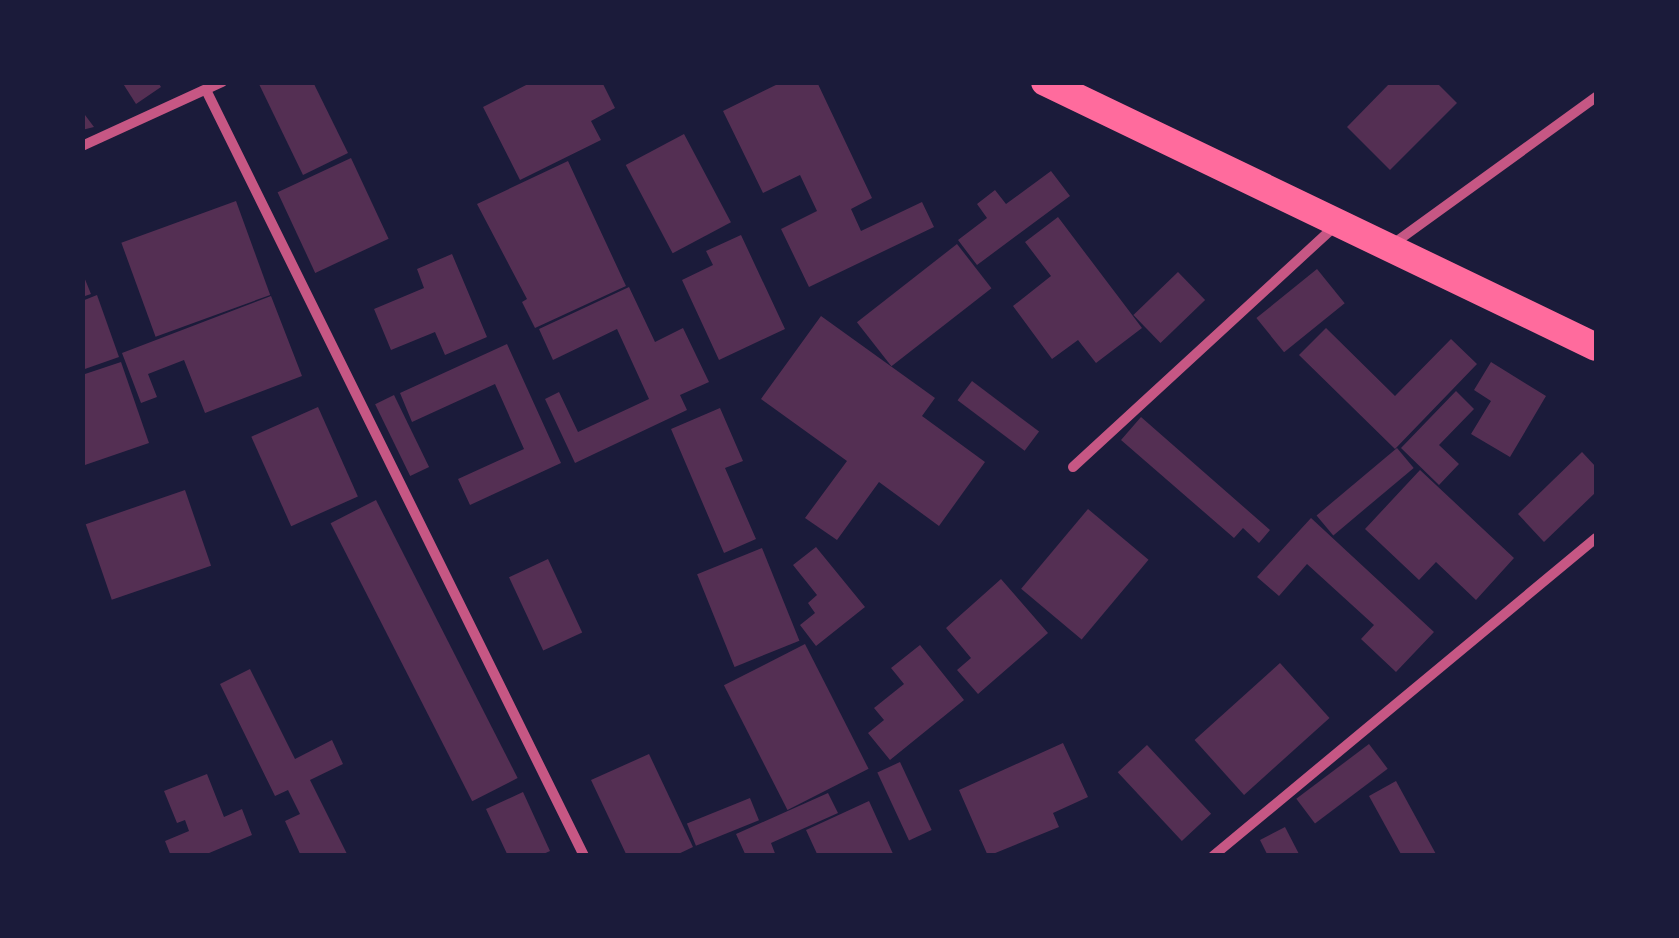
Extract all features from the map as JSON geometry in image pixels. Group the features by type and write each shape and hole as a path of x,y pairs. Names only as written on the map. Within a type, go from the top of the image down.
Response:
{"highway":[{"path":"1045,82 1596,347"}],"street":[{"path":"82,146 222,82"},
{"path":"206,90 584,856"},
{"path":"1388,247 1596,98"},
{"path":"1073,467 1338,223"},
{"path":"1213,856 1596,538"}],"building":[{"path":"122,82 158,82 161,87 136,104"},
{"path":"313,82 348,153 303,175 259,84"},
{"path":"532,82 602,82 615,108 591,121 601,140 520,180 483,107"},
{"path":"782,82 817,82 872,198 851,209 861,231 922,202 934,227 809,287 781,229 817,211 800,175 763,193 723,111"},
{"path":"1391,82 1436,82 1457,103 1390,170 1347,127"},
{"path":"82,111 94,127 82,130"},
{"path":"684,134 731,222 673,253 626,165"},
{"path":"351,158 389,239 315,273 278,192"},
{"path":"568,161 626,286 535,328 522,302 527,299 477,204"},
{"path":"1051,171 1070,196 977,265 958,240 987,218 977,204 995,190 1006,204"},
{"path":"236,201 270,295 156,337 121,243"},
{"path":"1058,217 1142,328 1096,363 1078,340 1052,359 1013,306 1051,276 1025,242"},
{"path":"741,235 785,329 719,360 682,280 713,265 706,251"},
{"path":"957,244 991,288 891,366 857,322"},
{"path":"452,254 487,337 445,355 435,332 391,350 374,309 424,288 417,269"},
{"path":"1317,269 1345,303 1284,352 1256,318"},
{"path":"82,272 91,294 82,297"},
{"path":"1178,272 1205,300 1160,343 1133,315"},
{"path":"629,287 655,342 683,328 709,382 680,395 687,410 575,463 545,399 559,392 578,432 649,399 617,329 553,360 539,329"},
{"path":"97,295 119,357 82,370 82,301"},
{"path":"271,296 302,376 205,413 184,360 148,374 157,397 141,403 122,353"},
{"path":"821,316 935,398 922,416 985,462 939,526 879,482 837,540 805,518 847,461 761,399"},
{"path":"1326,328 1395,396 1451,339 1477,364 1395,449 1299,355"},
{"path":"507,344 561,463 470,505 458,479 524,449 495,384 412,422 400,393"},
{"path":"121,362 149,443 82,466 82,375"},
{"path":"1491,362 1546,396 1510,457 1471,434 1491,401 1474,390"},
{"path":"972,381 1039,432 1025,451 958,400"},
{"path":"1456,391 1474,409 1439,445 1459,464 1439,485 1401,448"},
{"path":"394,395 429,467 410,476 375,404"},
{"path":"318,407 358,497 291,526 251,437"},
{"path":"720,408 743,461 725,468 756,539 724,553 671,429"},
{"path":"1141,417 1270,530 1259,543 1243,528 1234,538 1121,440"},
{"path":"1397,448 1414,468 1333,535 1317,515"},
{"path":"1582,452 1596,467 1596,492 1544,542 1518,514"},
{"path":"1420,470 1514,558 1476,600 1436,562 1419,580 1365,529"},
{"path":"185,490 211,566 112,600 86,524"},
{"path":"376,500 518,778 472,801 331,523"},
{"path":"1088,509 1149,560 1082,639 1021,589"},
{"path":"1311,518 1434,632 1396,672 1361,639 1374,625 1307,564 1279,596 1257,577"},
{"path":"816,547 865,607 816,646 800,625 815,613 808,603 817,595 793,565"},
{"path":"762,548 799,641 735,667 697,574"},
{"path":"548,559 582,632 543,651 509,577"},
{"path":"1001,579 1048,633 978,694 957,670 971,658 946,628"},
{"path":"805,644 869,769 787,810 724,685"},
{"path":"920,645 964,700 890,760 868,733 884,720 874,708 904,684 891,668"},
{"path":"1280,663 1330,718 1244,795 1195,740"},
{"path":"250,669 295,759 332,740 343,764 310,780 348,856 301,856 285,821 300,814 288,790 275,796 220,684"},
{"path":"1063,743 1088,797 1053,813 1059,827 988,856 959,790"},
{"path":"1369,744 1388,769 1315,824 1296,799"},
{"path":"1147,745 1211,814 1182,841 1118,772"},
{"path":"649,754 693,847 674,856 627,856 591,780"},
{"path":"900,762 932,830 909,841 877,773"},
{"path":"207,774 224,817 242,809 252,835 202,856 171,856 165,841 189,831 185,820 177,823 164,791"},
{"path":"1396,781 1437,856 1402,856 1369,796"},
{"path":"523,792 550,851 539,856 508,856 486,809"},
{"path":"828,793 838,813 771,843 776,856 746,856 736,834"},
{"path":"750,798 759,820 696,846 687,823"},
{"path":"869,801 894,856 818,856 806,830"},
{"path":"1285,827 1300,856 1268,856 1260,840"}]}
